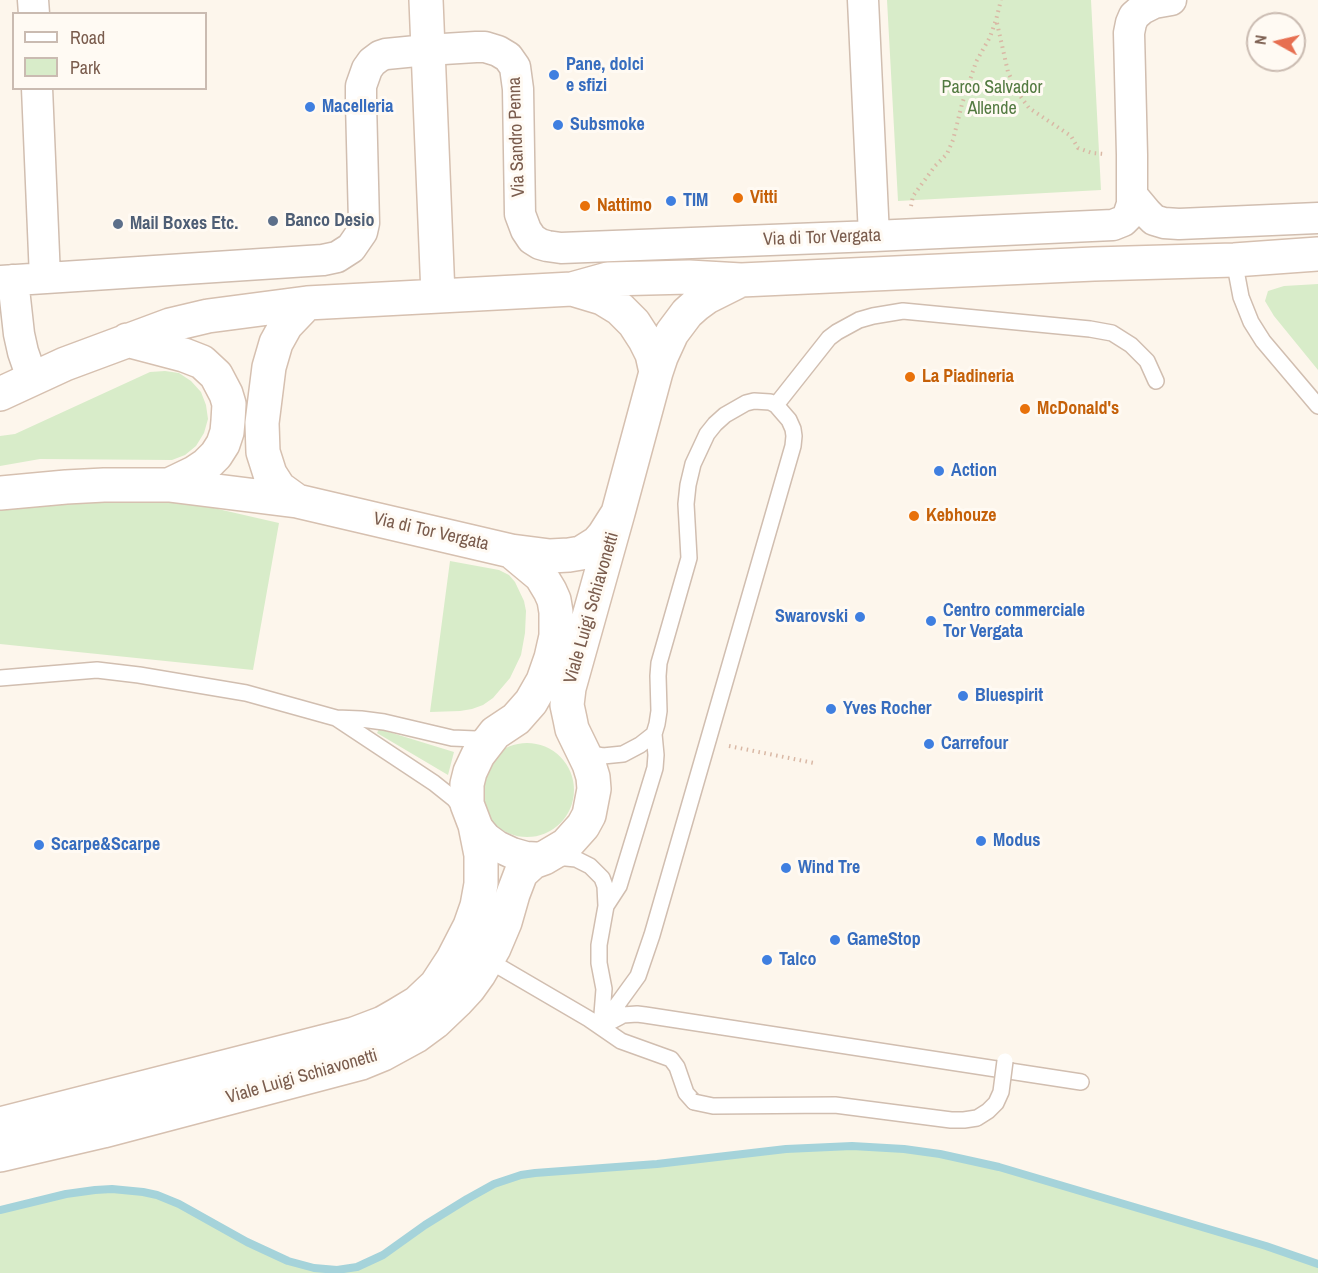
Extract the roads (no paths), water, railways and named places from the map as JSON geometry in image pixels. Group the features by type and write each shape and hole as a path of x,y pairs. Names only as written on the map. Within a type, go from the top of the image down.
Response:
{"street":[{"path":"426,0 438,295"},
{"path":"862,0 874,236"},
{"path":"1170,0 1154,3 1142,9 1134,16 1131,23 1129,33 1132,155 1128,208 1147,213 1164,223 1179,224 1318,218"},
{"name":"Via Sandro Penna","path":"45,278 323,260 344,253 357,240 364,223 361,102 364,76 372,62 380,56 427,50 485,47 508,57 515,67 518,89 520,214 526,230"},
{"path":"32,378 23,352 7,281 45,278 37,90"},
{"name":"Via di Tor Vergata","path":"526,230 540,244 561,248 1113,225 1128,208"},
{"path":"1093,226 1094,264"},
{"name":"Via di Tor Vergata","path":"0,394 32,378 170,325 208,316 307,303 572,289 608,279 689,277 741,280 1234,260 1318,254"},
{"name":"Via di Tor Vergata","path":"0,493 94,486 169,485 297,501 511,551 550,556 581,553 597,543 618,513 656,372 672,333 687,313 707,297 741,280"},
{"name":"Via di Tor Vergata","path":"572,289 602,298 620,309 634,323 645,340 652,354 656,372"},
{"name":"Via di Tor Vergata","path":"297,501 279,488 270,474 263,452 262,423 269,367 276,343 286,325 307,303"},
{"path":"127,340 202,362 216,375 226,394 228,421 223,444 206,465 194,474 169,485"},
{"name":"Viale Luigi Schiavonetti","path":"0,1155 177,1112 374,1058 407,1042 435,1022 469,988 488,960 503,929 521,873 530,864 566,844 575,836 589,815 594,789 592,777 585,753 572,729 567,705 569,688 618,513"},
{"name":"Viale Luigi Schiavonetti","path":"0,1124 354,1034 383,1023 417,1003 435,985 453,959 470,926 481,884 481,855 475,825 466,804 466,784 478,755 495,734 525,710 535,696 543,681 556,636 556,612 550,591 541,576 511,551"},
{"name":"Viale Luigi Schiavonetti","path":"475,825 486,838 497,846 526,857 544,858"}],"lane":[{"path":"1234,260 1240,297 1251,322 1263,340 1318,406"},
{"path":"776,405 837,332 848,325 873,316 903,311 1112,333 1131,345 1147,361 1156,381"},
{"path":"601,1027 638,976 652,935 793,446 793,429 789,420 776,405 764,400 746,403 724,415 707,435 693,464 688,485 687,504 689,558 659,663 659,711 654,734 657,755 655,768 619,886 606,906"},
{"path":"2,678 97,670 246,693 336,718 384,722 452,738 476,739 495,734"},
{"path":"336,718 434,783 454,800 475,825"},
{"path":"585,753 603,756 623,754 654,734"},
{"path":"544,858 560,856 576,859 590,866 602,878 606,906 599,945 599,963 604,989 601,1027"},
{"path":"488,960 630,1045 671,1059 677,1067 686,1093 694,1102 713,1106 835,1105 941,1119 977,1118 996,1103 1001,1092 1005,1061"},
{"path":"601,1027 623,1016 637,1014 1081,1082"}],"waterway":[{"path":"0,1210 66,1194 95,1190 143,1192 179,1204 247,1242 288,1261 314,1268 337,1270 357,1267 383,1255 467,1199 494,1184 521,1175 657,1164 786,1149 852,1146 940,1154 999,1167 1266,1246 1318,1264"}],"place":[{"name":"Pane, dolci e sfizi","path":"554,75"},
{"name":"Macelleria","path":"310,107"},
{"name":"Subsmoke","path":"558,125"},
{"name":"Vitti","path":"738,198"},
{"name":"TIM","path":"671,201"},
{"name":"Nattimo","path":"585,206"},
{"name":"Banco Desio","path":"273,221"},
{"name":"Mail Boxes Etc.","path":"118,224"},
{"name":"La Piadineria","path":"910,377"},
{"name":"McDonald's","path":"1025,409"},
{"name":"Action","path":"939,471"},
{"name":"Kebhouze","path":"914,516"},
{"name":"Swarovski","path":"860,617"},
{"name":"Centro commerciale Tor Vergata","path":"931,621"},
{"name":"Bluespirit","path":"963,696"},
{"name":"Yves Rocher","path":"831,709"},
{"name":"Carrefour","path":"929,744"},
{"name":"Modus","path":"981,841"},
{"name":"Scarpe&Scarpe","path":"39,845"},
{"name":"Wind Tre","path":"786,868"},
{"name":"GameStop","path":"835,940"},
{"name":"Talco","path":"767,960"}],"park label":[{"name":"Parco Salvador Allende","path":"992,98"}]}
